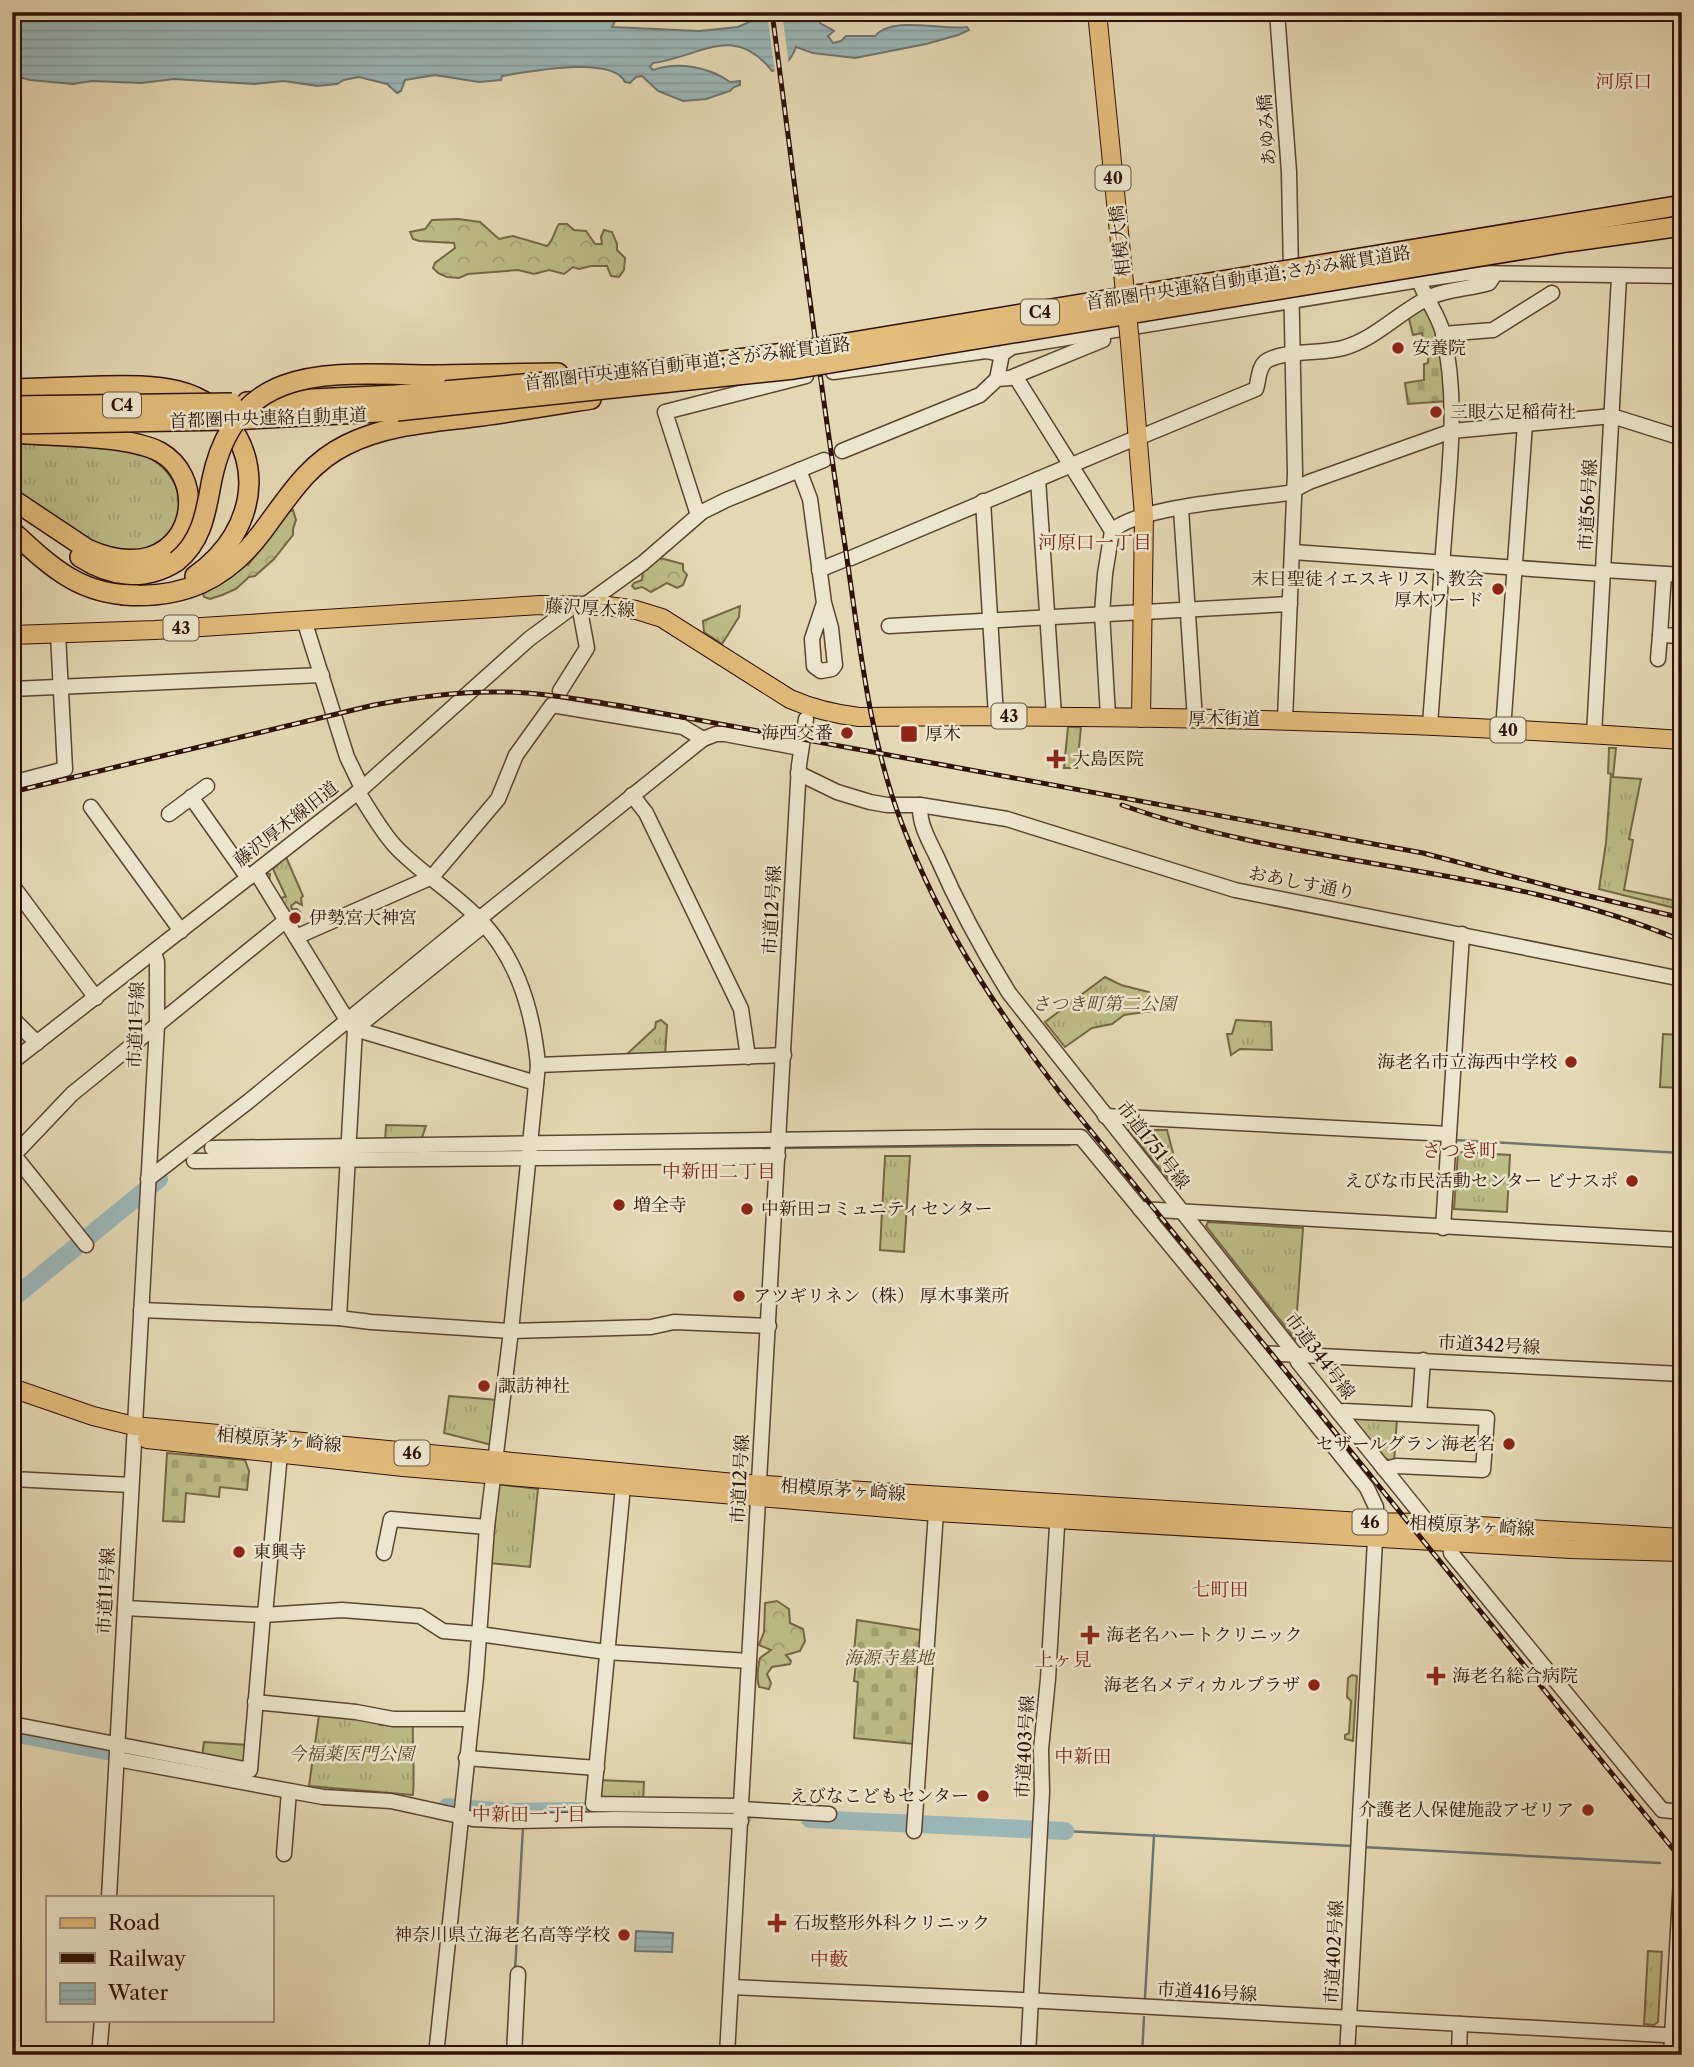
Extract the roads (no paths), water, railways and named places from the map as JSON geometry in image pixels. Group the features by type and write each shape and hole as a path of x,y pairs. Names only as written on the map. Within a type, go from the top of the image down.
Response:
{"highway":[{"name":"首都圏中央連絡自動車道;さがみ縦貫道路","path":"397,403 792,352 1682,205"},
{"name":"首都圏中央連絡自動車道;さがみ縦貫道路","path":"397,403 703,380 888,355 1567,242 1682,226"},
{"path":"12,500 75,554 109,572 141,575 160,570 177,561 191,547 201,530 217,459 226,435 239,416 257,400 290,381 330,376 549,373 792,352"},
{"path":"12,531 50,566 70,579 96,590 124,595 158,596 187,591 233,564 254,543 294,488 318,463 345,445 376,433 408,426 703,380"},
{"path":"12,389 164,387 202,399 229,424 247,460 249,473 247,501 238,529 222,552 202,571 179,585 155,593 124,595"},
{"name":"首都圏中央連絡自動車道","path":"12,406 397,403"},
{"name":"首都圏中央連絡自動車道","path":"12,424 184,422 351,415 397,403"},
{"path":"12,433 128,442 159,452 182,473 189,493 185,525 173,542 147,558 136,559 113,558 87,549 12,500"}],"main road":[{"name":"相模大橋","path":"1097,12 1144,516"},
{"name":"40","path":"1141,718 1144,516"},
{"name":"藤沢厚木線","path":"12,635 580,605 636,610 662,618 794,701 821,711 859,717 1141,718"},
{"name":"厚木街道","path":"1141,718 1430,724 1682,740"},
{"name":"相模原茅ヶ崎線","path":"12,1388 134,1431 280,1454 493,1467 623,1486 759,1491 936,1513 1058,1512"},
{"name":"相模原茅ヶ崎線","path":"12,1401 88,1427 493,1467 759,1491 1375,1530 1450,1542 1682,1552"},
{"name":"相模原茅ヶ崎線","path":"1375,1530 1428,1523 1682,1538"}],"street":[{"name":"あゆみ橋","path":"1277,12 1289,172 1296,488 1285,720"},
{"path":"997,379 1002,354 1012,347 1419,280 1467,274 1682,276"},
{"path":"1145,435 1256,389 1263,364 1268,360 1342,348 1361,341 1426,299 1489,283 1495,274"},
{"name":"市道56号線","path":"1594,735 1619,276"},
{"path":"1419,280 1443,334 1448,361 1452,431 1430,724"},
{"path":"1443,334 1493,330 1552,293"},
{"path":"842,451 980,395 997,379 1015,376 1103,340"},
{"path":"698,516 665,412 796,377 986,351 1002,354"},
{"path":"1015,376 1112,531 1102,613 1108,716"},
{"path":"1112,531 1144,516 1288,492 1452,431 1612,416 1681,438 1682,419"},
{"path":"1503,730 1525,424"},
{"path":"819,570 1131,440"},
{"name":"藤沢厚木線旧道","path":"12,1062 360,790 529,639 643,563 698,516 726,500 824,460"},
{"path":"799,470 810,499 824,603 823,627"},
{"path":"1038,479 1054,716"},
{"path":"983,501 996,716"},
{"path":"1181,509 1195,720"},
{"path":"1293,552 1513,568 1682,575"},
{"path":"1658,659 1664,573"},
{"path":"889,626 1290,604"},
{"path":"560,691 587,648 580,605"},
{"path":"304,620 360,790 393,843 480,920 507,957 524,994 536,1041 538,1065 530,1151 493,1467 479,1634 436,2055"},
{"path":"12,783 65,769 58,634"},
{"path":"1660,635 1682,636"},
{"path":"12,690 321,675"},
{"path":"794,701 802,709 806,719 813,717 845,721 859,717"},
{"path":"296,937 432,877 498,799 516,755 552,705 683,727 703,739"},
{"name":"市道12号線","path":"727,2055 800,748 806,719"},
{"path":"148,1186 249,1101 351,1025 703,739 725,734 800,748"},
{"name":"おあしす通り","path":"799,773 837,792 870,802 920,805 1007,819 1235,890 1682,979"},
{"path":"168,814 207,786"},
{"path":"632,795 646,813 741,1009 748,1057"},
{"path":"191,797 296,937 351,1025 349,1153 339,1318"},
{"name":"市道1751号線","path":"920,805 921,823 978,942 1009,993 1181,1212 1682,1240"},
{"path":"91,807 181,931"},
{"path":"12,885 96,998"},
{"path":"84,1242 13,1156 72,1094 285,922"},
{"path":"1443,1228 1462,934"},
{"name":"市道11号線","path":"109,1896 157,1025 158,982 154,952"},
{"path":"12,1018 37,1043"},
{"path":"351,1025 536,1083"},
{"path":"538,1065 784,1055"},
{"path":"1105,1116 1449,1137"},
{"path":"194,1161 349,1153 779,1149 979,1136 1081,1138 1367,1488 1376,1507 1375,1530"},
{"path":"212,1148 349,1153"},
{"path":"1140,1209 1181,1212"},
{"name":"市道344号線","path":"1181,1212 1428,1523"},
{"path":"141,1310 339,1318 511,1331 651,1327 674,1322 769,1326"},
{"name":"市道342号線","path":"1259,1353 1682,1374"},
{"path":"1419,1414 1423,1360"},
{"path":"1339,1413 1344,1411 1487,1418 1483,1471 1397,1466 1384,1469"},
{"path":"117,1752 250,1770 280,1454"},
{"path":"12,1479 131,1485"},
{"path":"623,1486 593,1804 741,1813 829,1814"},
{"name":"市道403号線","path":"1028,2055 1040,1830 1041,1749 1058,1512"},
{"path":"914,1826 936,1513"},
{"path":"384,1553 391,1519 487,1527"},
{"name":"市道402号線","path":"1348,2055 1375,1530"},
{"path":"1450,1542 1451,1553 1662,1810 1682,1812"},
{"path":"125,1608 264,1615 342,1610 420,1616 443,1631 606,1652 749,1661"},
{"path":"255,1702 393,1718 470,1720"},
{"path":"12,1724 117,1752 289,1791 323,1797 391,1801 460,1810 516,1821 741,1813"},
{"path":"466,1758 597,1768"},
{"path":"284,1854 290,1838 289,1791"},
{"path":"1671,2055 1677,2036 1682,1861"},
{"path":"513,2055 518,1974"},
{"name":"市道416号線","path":"731,1987 1677,2036"},
{"path":"99,2055 102,2022"},
{"path":"1459,2055 1460,2024"}],"water":[{"path":"12,12 620,12 612,27 699,31 738,27 772,12 832,12 820,23 834,31 828,36 833,43 846,36 875,36 893,26 967,27 969,30 926,44 855,58 813,53 796,47 787,62 772,71 758,56 744,48 730,45 716,46 653,63 650,67 653,70 673,66 693,67 730,82 740,81 740,85 730,91 706,99 683,101 658,91 642,76 636,77 630,83 604,69 587,67 530,71 502,76 501,80 479,82 435,75 405,80 401,91 397,93 387,84 359,77 337,84 317,86 284,81 254,84 174,79 141,83 92,81 73,84 15,76 12,83"},
{"path":"636,1931 673,1933 672,1952 635,1951"}],"waterway":[{"path":"1454,1140 1682,1153"},
{"path":"783,1148 1070,1145"},
{"path":"552,1151 773,1148"},
{"path":"12,1299 159,1179"},
{"path":"12,1733 133,1756"},
{"path":"447,1807 507,1812 744,1815"},
{"path":"810,1819 1065,1831"},
{"path":"515,1971 523,1827"},
{"path":"1065,1831 1352,1846"},
{"path":"1145,1998 1154,1835"},
{"path":"1362,1847 1660,1863"},
{"path":"1142,2055 1144,2017"}],"railway":[{"path":"772,12 815,342 872,719 890,790 917,862 934,898 992,998 1061,1094 1682,1860"},
{"path":"12,792 374,705 455,694 519,693 622,706 1423,853 1682,918"},
{"path":"1122,805 1261,843 1545,896 1614,916 1682,941"}],"place":[{"name":"安養院","path":"1398,348"},
{"name":"三眼六足稲荷社","path":"1436,412"},
{"name":"末日聖徒イエスキリスト教会 厚木ワード","path":"1498,589"},
{"name":"海西交番","path":"847,733"},
{"name":"厚木","path":"909,734"},
{"name":"大島医院","path":"1056,759"},
{"name":"伊勢宮大神宮","path":"295,918"},
{"name":"海老名市立海西中学校","path":"1571,1062"},
{"name":"えびな市民活動センター ビナスポ","path":"1632,1181"},
{"name":"増全寺","path":"619,1205"},
{"name":"中新田コミュニティセンター","path":"747,1209"},
{"name":"アツギリネン（株） 厚木事業所","path":"739,1296"},
{"name":"諏訪神社","path":"484,1386"},
{"name":"セザールグラン海老名","path":"1509,1444"},
{"name":"東興寺","path":"239,1552"},
{"name":"海老名ハートクリニック","path":"1090,1635"},
{"name":"海老名総合病院","path":"1436,1676"},
{"name":"海老名メディカルプラザ","path":"1314,1685"},
{"name":"えびなこどもセンター","path":"983,1796"},
{"name":"介護老人保健施設アゼリア","path":"1588,1810"},
{"name":"石坂整形外科クリニック","path":"777,1923"},
{"name":"神奈川県立海老名高等学校","path":"624,1935"}],"district":[{"name":"河原口","path":"1624,81"},
{"name":"河原口一丁目","path":"1095,542"},
{"name":"さつき町","path":"1460,1150"},
{"name":"中新田二丁目","path":"719,1171"},
{"name":"七町田","path":"1220,1589"},
{"name":"上ヶ見","path":"1063,1659"},
{"name":"中新田","path":"1083,1756"},
{"name":"中新田一丁目","path":"529,1814"},
{"name":"中藪","path":"829,1959"}],"park label":[{"name":"さつき町第二公園","path":"1104,1004"},
{"name":"海源寺墓地","path":"889,1658"},
{"name":"今福薬医門公園","path":"351,1754"}]}
